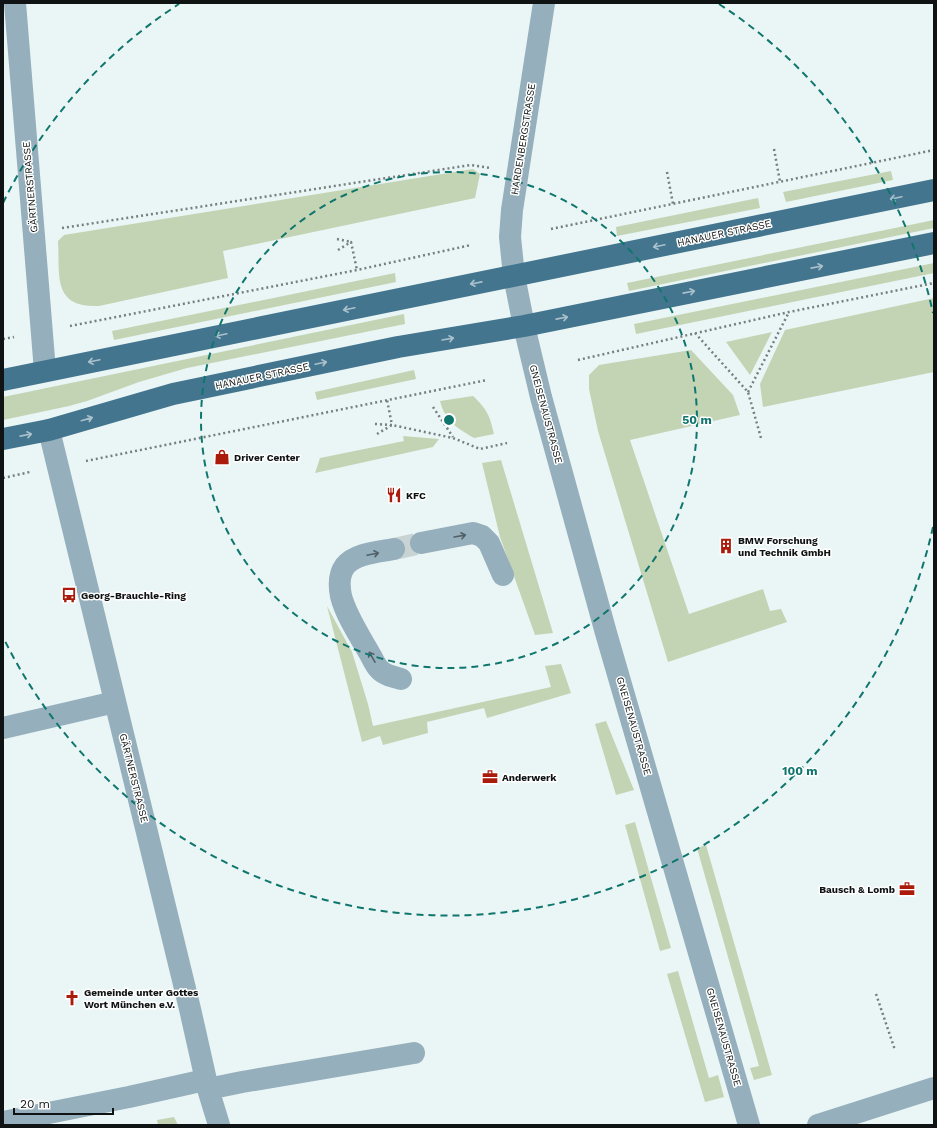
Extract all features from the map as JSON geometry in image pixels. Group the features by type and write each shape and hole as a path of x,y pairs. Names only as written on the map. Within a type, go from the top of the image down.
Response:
{"main road":[{"name":"HANAUER STRASSE","path":"3,380 934,190"},
{"name":"HANAUER STRASSE","path":"3,440 50,430 173,394 398,347 524,326 934,243"}],"street":[{"name":"GÄRTNERSTRASSE","path":"15,3 45,371"},
{"name":"HARDENBERGSTRASSE","path":"514,276 510,237 512,210 544,3"},
{"path":"514,276 524,326"},
{"name":"GNEISENAUSTRASSE","path":"524,326 541,397 606,633 749,1125"},
{"name":"GÄRTNERSTRASSE","path":"50,430 207,1085 219,1125"},
{"path":"422,543 473,533 482,536 489,543 503,575"},
{"path":"394,549 358,557 350,562 343,570 340,580 340,588 346,609 379,669 388,675 401,679"},
{"path":"3,728 115,702"},
{"path":"3,1122 129,1097 207,1085 250,1081 414,1053"},
{"path":"818,1125 934,1088"}],"path":[{"path":"774,149 780,182"},
{"path":"551,229 934,150"},
{"path":"34,232 471,165 492,168"},
{"path":"667,172 673,204"},
{"path":"337,240 351,242"},
{"path":"351,242 357,270"},
{"path":"338,250 351,242"},
{"path":"3,339 42,330 357,270 472,245"},
{"path":"578,360 790,312 934,283"},
{"path":"748,392 790,312"},
{"path":"695,333 748,392 761,438"},
{"path":"3,478 487,380"},
{"path":"387,400 392,425"},
{"path":"433,407 453,438"},
{"path":"375,424 392,425 453,438 480,448 507,443"},
{"path":"377,434 392,425"},
{"path":"876,994 894,1050"}],"green space":[{"path":"473,169 480,174 475,198 223,251 228,278 99,306 84,305 73,302 66,296 59,277 58,241 64,235"},
{"path":"891,171 893,180 786,202 783,192"},
{"path":"758,198 760,208 617,236 616,227"},
{"path":"934,220 934,228 629,291 627,283"},
{"path":"934,263 934,273 636,334 634,324"},
{"path":"395,273 396,282 114,340 112,331"},
{"path":"934,298 934,372 763,407 760,384 785,330"},
{"path":"404,314 405,324 187,368 139,382 87,401 3,420 3,397"},
{"path":"772,332 750,375 726,342"},
{"path":"691,350 733,395 740,415 630,440 689,614 763,589 770,611 781,609 787,622 668,662 598,431 589,389 589,375 599,365"},
{"path":"414,370 416,379 317,400 315,392"},
{"path":"473,396 482,405 487,413 494,434 474,438 448,419 440,401"},
{"path":"403,436 439,439 433,447 315,473 320,458 404,441"},
{"path":"501,460 553,633 535,635 500,537 482,463"},
{"path":"327,606 352,652 373,726 551,687 545,666 561,664 571,693 487,718 484,708 427,722 428,733 383,745 380,736 362,742"},
{"path":"606,721 634,790 616,795 595,724"},
{"path":"635,822 671,948 660,951 625,825"},
{"path":"706,845 772,1075 754,1080 750,1068 759,1066 697,848"},
{"path":"678,971 709,1078 718,1075 724,1097 705,1102 667,974"},
{"path":"174,1117 178,1125 158,1125 157,1120"}],"tunnel":[{"path":"394,549 421,543"}],"place":[{"name":"Driver Center","path":"222,457"},
{"name":"KFC","path":"394,495"},
{"name":"BMW Forschung und Technik GmbH","path":"726,546"},
{"name":"Georg-Brauchle-Ring","path":"69,595"},
{"name":"Anderwerk","path":"490,777"},
{"name":"Bausch & Lomb","path":"907,889"},
{"name":"Gemeinde unter Gottes Wort München e.V.","path":"72,998"}]}
